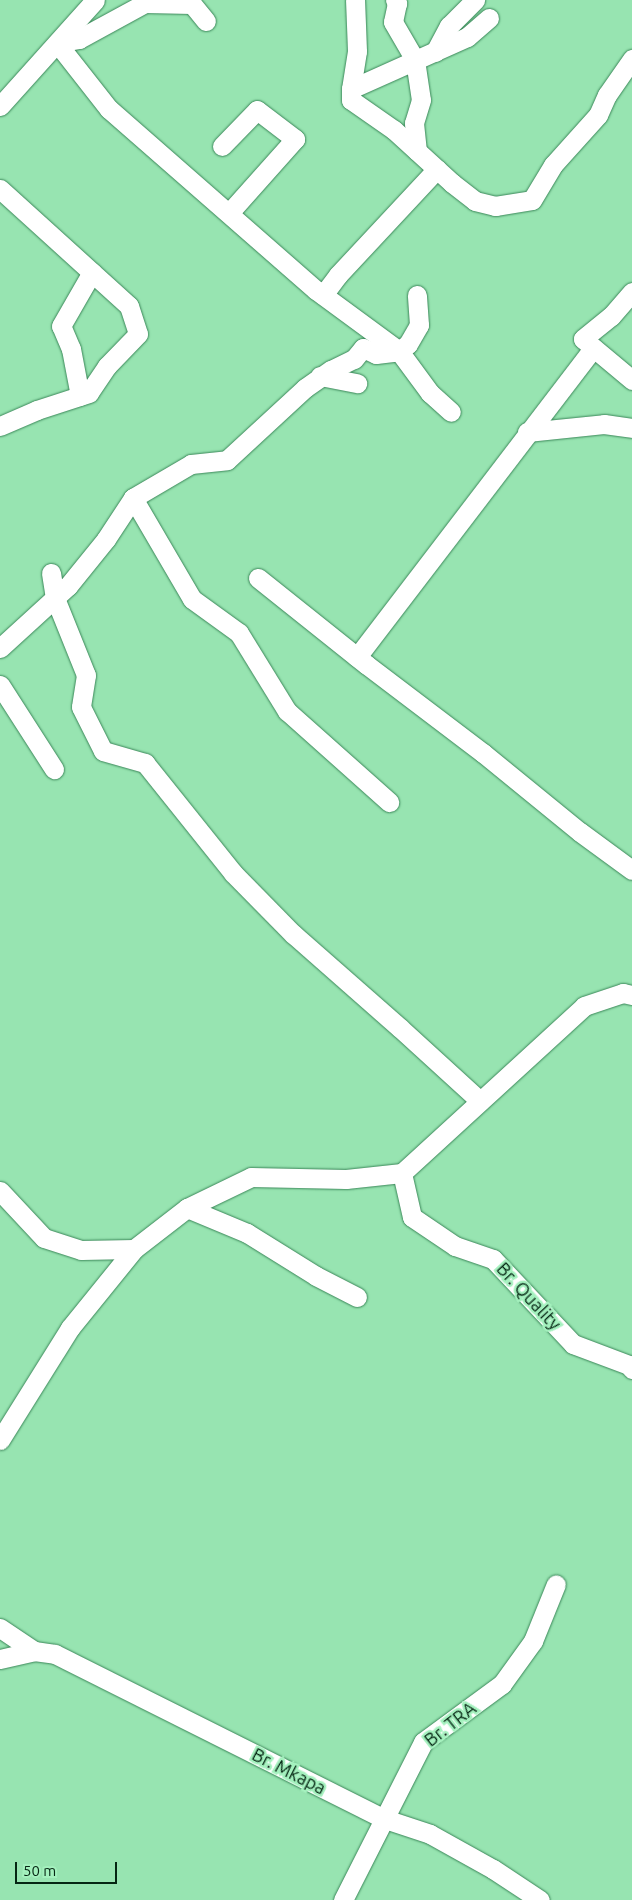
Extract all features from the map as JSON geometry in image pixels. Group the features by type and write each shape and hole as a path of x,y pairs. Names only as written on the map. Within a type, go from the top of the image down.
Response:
{"street":[{"path":"0,106 95,0"},
{"path":"355,0 357,51 351,100 394,130 475,201 495,206 532,200 553,165 598,115 607,95 632,59"},
{"path":"395,0 398,3 393,22 415,60 421,100 414,124 417,151"},
{"path":"435,52 449,26 475,0"},
{"path":"57,43 78,39 145,3 188,2 206,21"},
{"path":"351,89 467,37 489,18"},
{"path":"57,43 109,109 323,295 399,351 430,393 452,412"},
{"path":"222,146 257,110 295,139 229,213"},
{"path":"323,295 338,275 437,169"},
{"path":"0,189 129,306 138,334 107,366 89,393 37,410 1,427"},
{"path":"80,396 71,348 61,326 92,272"},
{"path":"632,292 611,316 583,339 632,380"},
{"path":"0,648 68,586 106,539 133,498 191,464 227,460 305,388 320,376 354,359 363,348 376,354 399,351 408,344 419,325 417,295"},
{"path":"357,657 593,348"},
{"path":"320,376 357,383"},
{"path":"527,432 604,424 632,428"},
{"path":"133,498 192,599 239,633 287,710 389,802"},
{"path":"51,574 55,598 86,676 81,707 103,751 145,763 233,873 293,934 400,1028 480,1102"},
{"path":"258,578 357,657 483,753 580,832 632,870"},
{"path":"0,685 54,769"},
{"path":"0,1440 70,1328 134,1249 187,1208 251,1177 346,1179 402,1173 584,1006 623,993 632,995"},
{"name":"Br. Quality","path":"402,1173 412,1217 455,1246 494,1258 573,1344 629,1365 632,1369"},
{"path":"0,1191 44,1238 81,1250 134,1249"},
{"path":"187,1208 247,1233 316,1276 357,1297"},
{"name":"Br. TRA","path":"343,1900 423,1742 502,1684 533,1641 556,1584"},
{"path":"0,1628 34,1651"},
{"path":"0,1659 34,1651"},
{"name":"Br. Mkapa","path":"34,1651 55,1654 384,1819 430,1834 493,1869 540,1900"}]}
